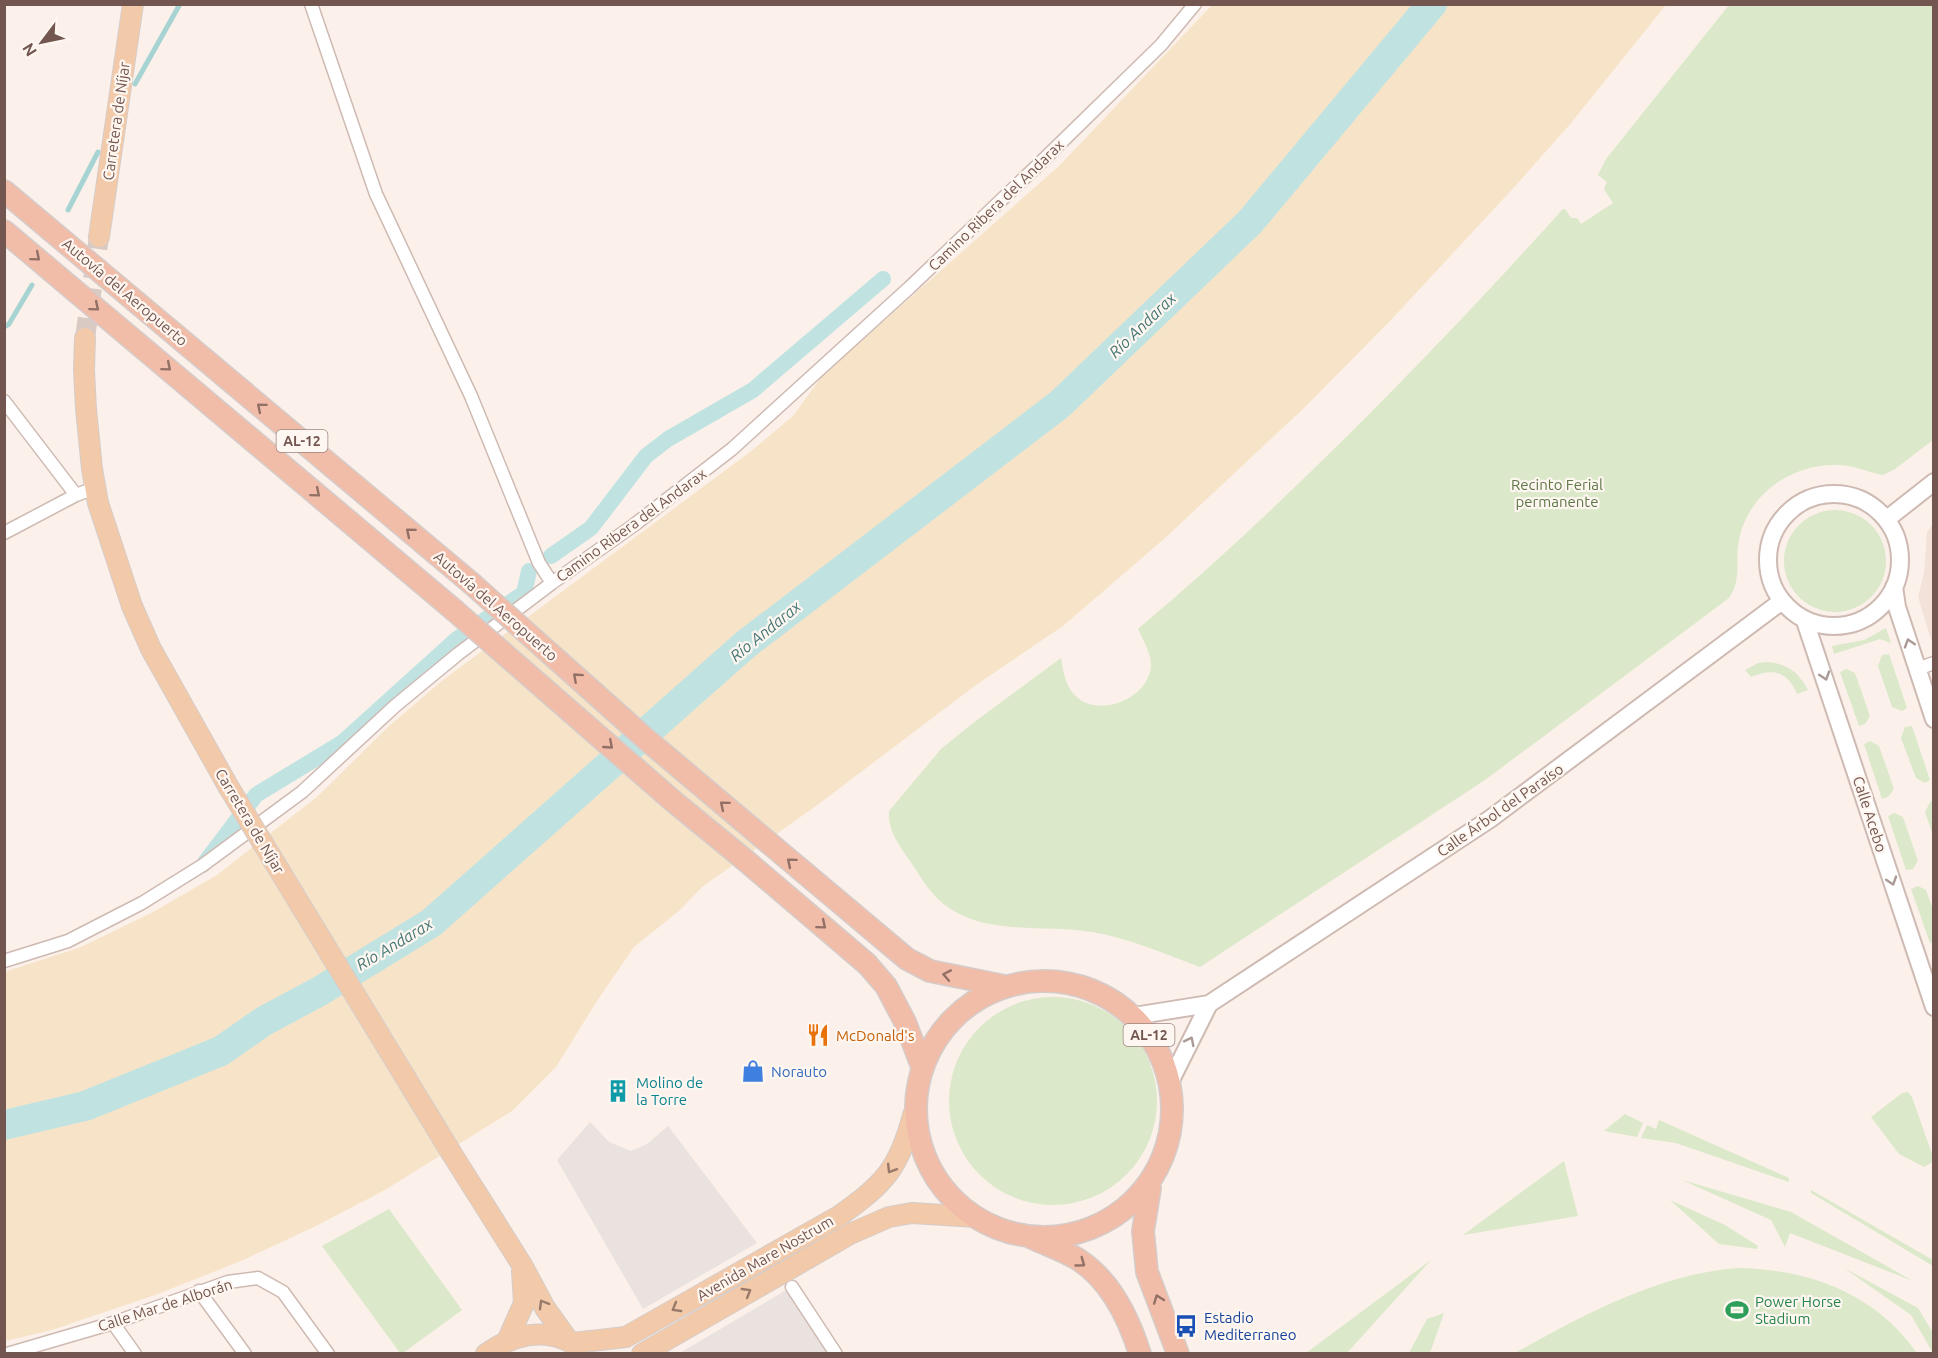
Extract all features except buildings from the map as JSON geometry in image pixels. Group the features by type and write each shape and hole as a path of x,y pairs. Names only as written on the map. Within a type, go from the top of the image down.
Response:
{"highway":[{"name":"Autovía del Aeropuerto","path":"4,191 471,583 647,740 907,959 930,971 1005,986"},
{"name":"Autovía del Aeropuerto","path":"4,231 454,610 673,801 867,964 886,986 905,1022 921,1064"},
{"name":"AL-12","path":"1140,1353 1120,1306 1095,1274 1079,1260 1029,1236 1002,1229 976,1217 952,1197 933,1173 920,1145 913,1115 915,1088 921,1064 937,1038 954,1020 975,1002 1005,986 1056,982 1082,987 1113,999 1134,1016 1155,1042 1172,1078 1173,1100 1168,1143 1150,1188 1143,1231 1148,1272 1178,1353"},
{"name":"AL-12","path":"1029,1236 1071,1235 1102,1224 1127,1208 1150,1188"}],"main road":[{"name":"Carretera de Níjar","path":"99,237 133,4"},
{"name":"Carretera de Níjar","path":"85,338 86,399 98,503 136,617 151,649 228,786 522,1265 545,1308 576,1346"},
{"name":"Avenida Mare Nostrum","path":"486,1353 508,1340 527,1334 548,1335 576,1346 626,1337 839,1216 871,1194 887,1177 907,1140 913,1115"},
{"name":"Avenida Mare Nostrum","path":"642,1353 850,1234 889,1217 912,1213 976,1217"},
{"name":"Carretera de Níjar","path":"508,1340 524,1303 522,1265"}],"street":[{"path":"311,4 376,195 471,396 539,563 552,583"},
{"name":"Camino Ribera del Andarax","path":"4,961 68,941 142,903 203,865 302,792 395,706 458,654 634,525 741,442 909,288 1038,165 1161,45 1195,4"},
{"path":"4,401 76,495"},
{"path":"1887,519 1934,482"},
{"path":"4,533 76,495 96,488"},
{"path":"1833,493 1853,495 1871,504 1887,519 1894,531 1900,558 1894,587 1885,603 1876,612 1856,622 1836,627 1805,621 1782,601 1770,578 1768,558 1771,538 1780,520 1795,506 1813,496 1833,493"},
{"path":"1894,587 1897,607 1934,719"},
{"name":"Calle Árbol del Paraíso","path":"1209,1005 1490,819 1782,601"},
{"name":"Calle Acebo","path":"1805,621 1934,1008"},
{"path":"1917,669 1934,663"},
{"path":"1134,1016 1209,1005"},
{"path":"1172,1078 1209,1005"},
{"name":"Calle Mar de Alborán","path":"7,1353 24,1352 228,1282 258,1278 283,1292 328,1353"},
{"path":"792,1287 836,1353"},
{"path":"199,1292 245,1353"},
{"path":"113,1323 135,1353"}],"shaded area":[{"path":"1933,524 1934,639 1931,640 1918,597 1924,573 1927,532"},
{"path":"590,1122 609,1142 631,1151 647,1144 668,1126 757,1243 643,1309 557,1160"},
{"path":"788,1289 830,1354 678,1354"}],"green space":[{"name":"Recinto Ferial permanente","path":"1729,5 1933,5 1933,440 1895,469 1883,475 1844,465 1821,466 1804,469 1775,484 1762,496 1744,523 1739,540 1735,584 1729,598 1485,780 1200,967 1120,938 1092,932 1012,927 973,920 939,900 903,852 890,825 889,811 941,749 1061,658 1068,685 1073,693 1083,701 1094,705 1107,705 1132,696 1141,688 1148,677 1151,660 1138,629 1250,530 1357,426 1410,373 1563,209 1571,218 1577,218 1581,224 1613,203 1604,189 1607,182 1598,175 1606,159"},
{"path":"1835,510 1864,518 1878,532 1886,561 1878,590 1864,604 1835,612 1806,604 1792,590 1784,561 1792,532 1806,518"},
{"path":"1886,628 1891,643 1880,639 1834,654 1832,646 1864,640"},
{"path":"1889,654 1907,708 1902,711 1892,707 1878,666 1882,655"},
{"path":"1758,663 1780,664 1791,670 1808,690 1797,694 1784,676 1773,672 1751,677 1745,670"},
{"path":"1846,669 1855,673 1870,716 1865,724 1859,726 1840,672"},
{"path":"1912,726 1930,780 1925,783 1916,778 1901,738 1905,727"},
{"path":"1870,741 1879,746 1894,789 1888,797 1882,799 1864,744"},
{"path":"1934,801 1933,835 1925,812 1930,802"},
{"path":"1894,813 1903,817 1918,861 1913,869 1906,870 1888,816"},
{"path":"1918,886 1926,890 1933,910 1933,942 1930,943 1911,889"},
{"path":"1053,997 1073,999 1093,1005 1119,1021 1133,1035 1149,1061 1155,1081 1157,1101 1155,1121 1149,1141 1133,1167 1119,1181 1093,1197 1073,1203 1053,1205 1033,1203 1013,1197 987,1181 973,1167 957,1141 951,1121 949,1101 951,1081 957,1061 973,1035 987,1021 1013,1005 1033,999"},
{"path":"1908,1092 1912,1097 1933,1157 1931,1163 1924,1167 1899,1154 1871,1117 1902,1093"},
{"path":"1625,1114 1643,1123 1637,1137 1604,1131"},
{"path":"1659,1120 1789,1178 1789,1182 1676,1143 1641,1138 1647,1125 1656,1129"},
{"path":"1564,1161 1578,1216 1463,1235"},
{"path":"1682,1180 1791,1212 1913,1281 1790,1233 1785,1247 1771,1220"},
{"path":"1811,1190 1933,1260 1933,1266 1811,1193"},
{"path":"1670,1200 1725,1225 1758,1246 1757,1249 1719,1244"},
{"path":"389,1209 462,1310 403,1353 400,1353 322,1246"},
{"path":"1431,1260 1347,1353 1306,1353"},
{"name":"Power Horse Stadium","path":"1737,1268 1789,1273 1838,1288 1881,1315 1900,1332 1917,1353 1515,1353 1622,1298 1679,1278"},
{"path":"1844,1268 1918,1308 1933,1333 1933,1353 1911,1315"},
{"path":"1444,1313 1430,1353 1409,1353 1427,1319"}],"sand":[{"path":"1212,5 1666,5 1571,123 1519,182 1390,321 1303,409 1164,539 1063,626 976,685 816,806 702,887 680,910 634,947 556,1067 512,1111 385,1190 241,1261 158,1294 52,1330 5,1341 4,972 81,947 153,912 217,875 318,796 389,726 443,680 750,452 793,416 822,376 1060,165"}],"waterway":[{"path":"135,84 180,4"},
{"name":"Río Andarax","path":"4,1125 85,1106 221,1051 264,1021 320,991 431,923 746,644 1060,404 1250,222 1432,4"},
{"path":"68,210 98,152"},
{"path":"551,556 591,528 646,456 668,439 753,390 883,279"},
{"path":"4,327 9,324 32,285"},
{"path":"203,865 256,795 343,742 457,639 524,593 529,571"}],"tunnel":[{"path":"85,338 99,237"}],"place":[{"name":"McDonald's","path":"818,1035"},
{"name":"Norauto","path":"753,1071"},
{"name":"Molino de la Torre","path":"618,1091"},
{"name":"Power Horse Stadium","path":"1737,1310"},
{"name":"Estadio Mediterraneo","path":"1186,1326"}]}
